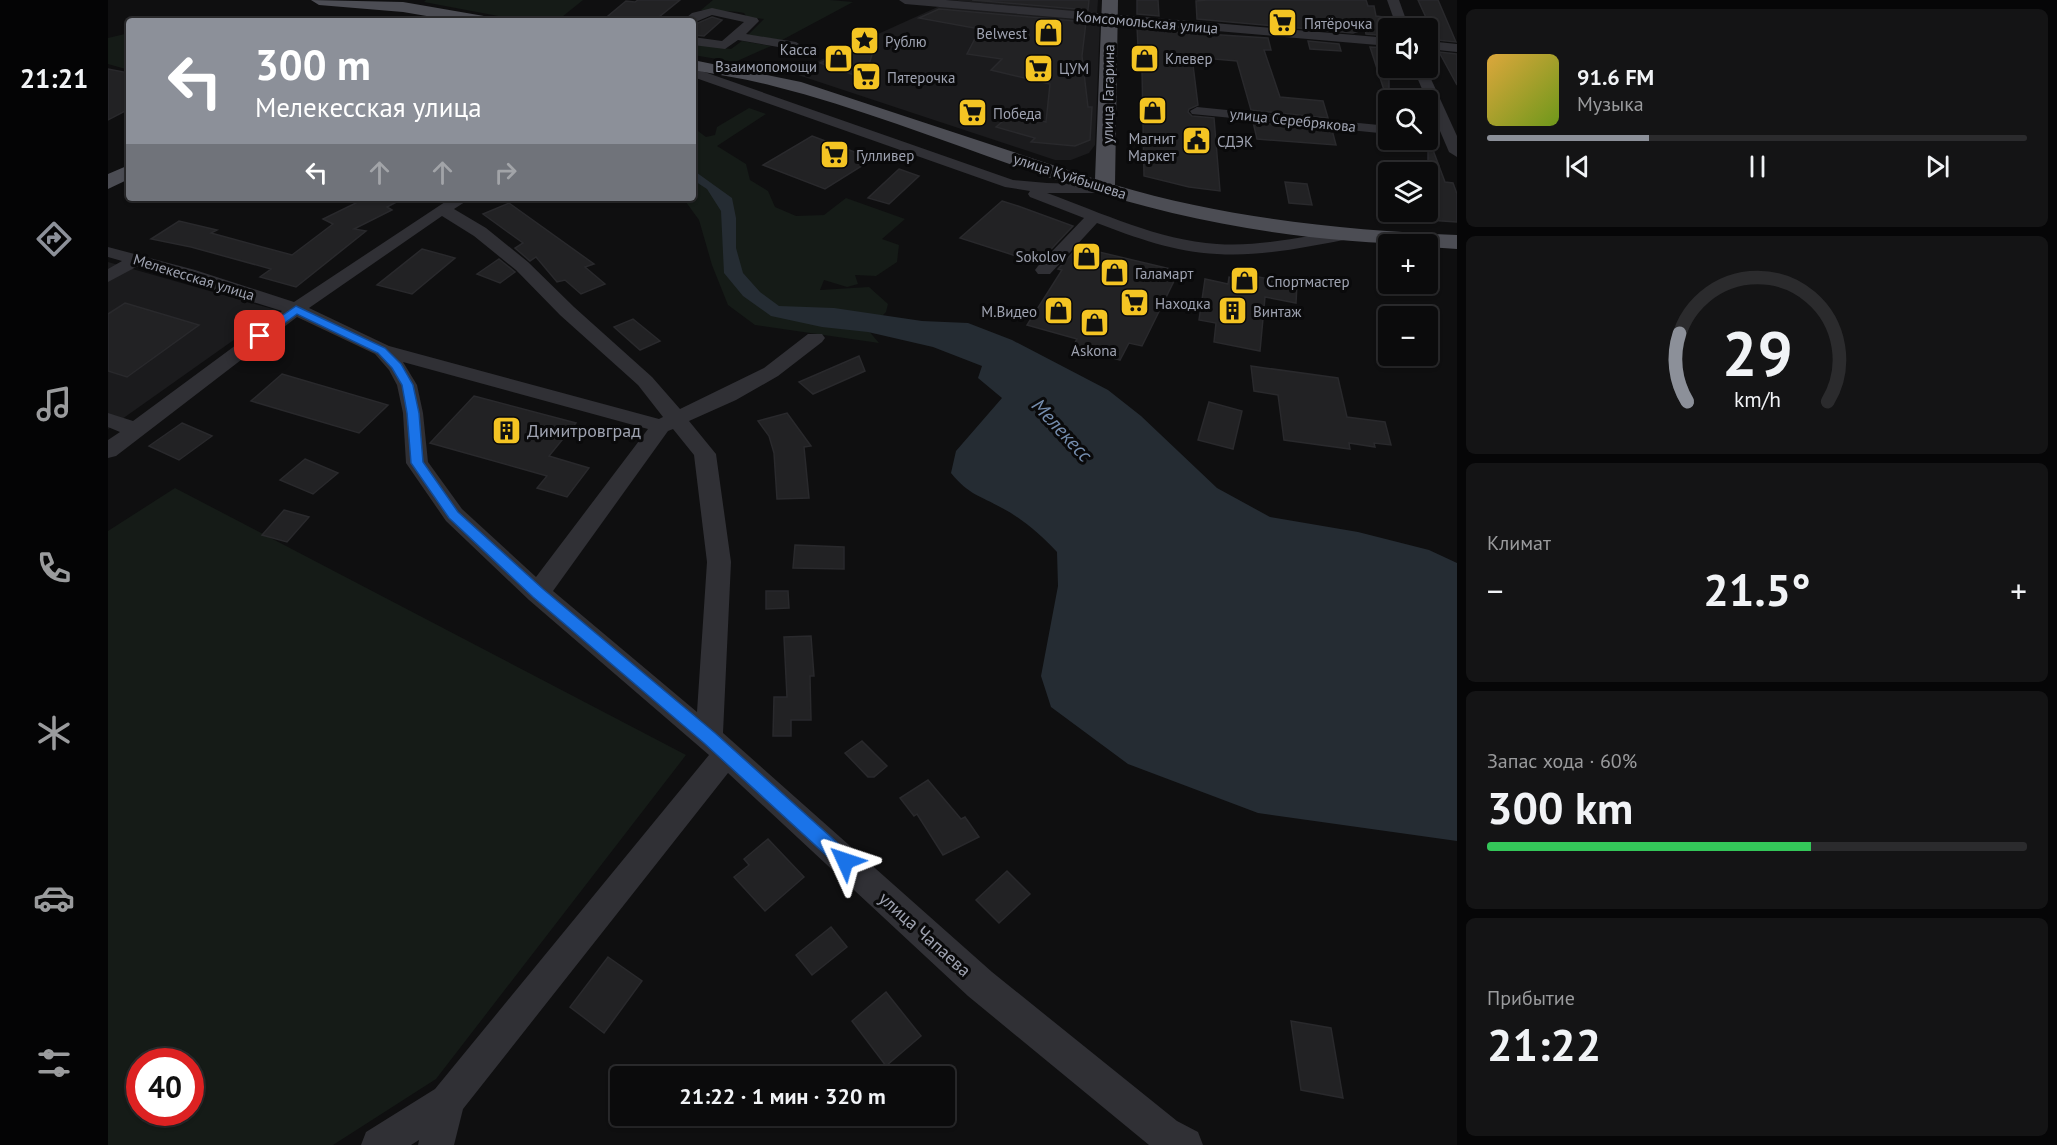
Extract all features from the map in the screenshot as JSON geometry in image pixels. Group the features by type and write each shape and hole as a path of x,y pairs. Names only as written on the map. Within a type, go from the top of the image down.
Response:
{"main road":[{"path":"320,0 405,3 471,18"},
{"name":"улица Гагарина","path":"1106,189 1110,0"},
{"path":"359,18 381,2"},
{"path":"385,18 405,3"},
{"name":"улица Куйбышева","path":"696,66 793,85 1106,189 1183,210 1261,224 1349,234 1457,242"},
{"path":"108,163 126,153"},
{"path":"108,183 126,173"}],"street":[{"name":"Комсомольская улица","path":"905,0 1378,41"},
{"path":"1393,0 1399,18"},
{"path":"692,18 698,13 721,12 738,14 753,21 725,45 696,40"},
{"path":"736,36 796,46"},
{"path":"1438,46 1457,48"},
{"path":"696,73 1162,240 1217,249 1263,247 1349,234"},
{"path":"1424,78 1453,136 1457,152"},
{"name":"улица Серебрякова","path":"1197,111 1378,129"},
{"path":"1438,135 1453,136"},
{"path":"1011,184 1047,188 1106,189"},
{"path":"108,451 296,309 442,209 457,201"},
{"path":"379,1145 447,1101 718,746 720,561 705,454 669,423 645,381 567,311 522,266 480,232 442,209"},
{"path":"1044,270 1095,216"},
{"name":"Мелекесская улица","path":"108,252 296,309"},
{"path":"108,277 137,259"},
{"name":"улица Чапаева","path":"296,309 382,350 397,367 407,385 413,413 417,463 454,515 538,593 718,746 980,984 1164,1134 1185,1145"},
{"path":"538,593 669,423 771,372 815,338"},
{"path":"382,350 669,423"},
{"path":"108,420 136,430"},
{"path":"436,1145 447,1101"}],"shaded area":[{"path":"426,0 583,0 561,18 509,18 424,2"},
{"path":"713,0 853,2 782,40 748,35 764,19 747,17 744,13 738,12 701,10"},
{"path":"948,0 1098,0 1097,14"},
{"path":"942,5 1100,20 1095,145 1089,153 1071,160 1055,160 792,73"},
{"path":"126,34 126,69 108,64 108,38"},
{"path":"742,41 771,46 735,62 696,56 696,44 731,49"},
{"path":"749,108 766,114 717,146 746,164 750,180 768,191 775,207 796,216 824,215 846,198 905,219 882,239 899,245 897,262 876,276 855,275 858,284 847,287 824,280 820,290 869,287 888,304 886,312 868,330 879,343 755,325 728,305 712,265 699,220 685,201 696,201 696,133 698,131 706,137 715,135 717,127"},
{"path":"108,262 276,310 108,429"},
{"path":"175,488 686,755 436,1079 333,1145 108,1145 108,531"}],"water":[{"name":"Мелекесс","path":"696,172 732,198 736,218 736,248 743,273 760,292 779,306 834,308 922,321 968,323 1012,340 1108,390 1141,416 1217,488 1270,517 1358,532 1429,550 1457,563 1457,841 1258,813 1128,764 1051,707 1041,676 1058,586 1057,552 1024,522 969,490 951,473 956,451 1002,398 978,378 982,366 933,347 868,332 822,327 771,316 743,296 724,273 721,211 707,189 696,182"}],"building":[{"path":"638,0 680,0 658,18 606,18 626,1"},
{"path":"972,0 1089,0 1088,10"},
{"path":"1137,0 1158,0 1159,16 1137,14"},
{"path":"1366,0 1368,6 1374,6 1376,16 1383,18 1378,18 1378,35 1366,34 1365,29 1353,33 1197,19 1196,1"},
{"path":"1418,0 1438,0 1456,42 1438,40 1438,18 1426,18"},
{"path":"939,9 1086,22 1082,56 1088,107 1092,107 1090,140 1075,146 1031,142 1035,138 996,127 1013,113 1046,122 1050,84 991,70 1002,59 967,54 980,29 919,18"},
{"path":"712,17 722,20 704,36 696,35 696,24"},
{"path":"1137,26 1159,28 1159,31 1268,38 1271,50 1264,50 1280,97 1323,101 1328,118 1251,110 1237,61 1192,57 1198,105 1189,109 1188,112 1192,116 1214,118 1220,191 1189,187 1144,176 1142,70 1139,69"},
{"path":"877,38 868,68 854,75 820,63"},
{"path":"1308,41 1339,44 1341,51 1310,49"},
{"path":"1370,47 1378,47 1378,72"},
{"path":"1439,52 1457,54 1457,85"},
{"path":"108,69 126,72 126,111 108,120"},
{"path":"1380,78 1389,78 1389,90 1384,90"},
{"path":"1253,122 1332,130 1336,145 1257,139"},
{"path":"812,136 873,159 825,189 763,165"},
{"path":"1428,150 1433,150 1438,162 1428,162"},
{"path":"1438,163 1445,182 1453,183 1457,194 1457,222 1438,221"},
{"path":"899,169 919,176 889,204 868,198"},
{"path":"1285,182 1307,184 1312,205 1289,203"},
{"path":"360,201 398,201 387,207 392,210 354,229 366,231 296,287 260,277 271,269 191,247 151,239 179,221 217,230 211,233 292,255 333,224 323,219"},
{"path":"1002,201 1073,226 1038,263 960,238"},
{"path":"509,203 594,264 585,267 605,284 581,294 565,280 557,282 536,257 530,261 515,248 523,243 483,214"},
{"path":"1078,247 1179,271 1142,346 1129,343 1120,360 1073,346 1077,339 1027,325 1062,270 1058,269"},
{"path":"422,249 455,258 412,294 377,285"},
{"path":"499,259 515,272 500,283 477,274"},
{"name":"Винтаж","path":"1253,276 1297,284 1296,303 1265,297 1260,351 1214,342 1216,323 1199,320 1205,279 1228,284 1229,277 1253,281"},
{"path":"125,303 199,325 127,377 108,371 108,314"},
{"path":"633,319 660,341 640,350 614,327"},
{"path":"859,356 865,371 813,394 799,382"},
{"path":"1251,366 1338,378 1347,417 1385,422 1391,445 1374,443 1375,447 1349,443 1350,449 1284,440 1278,395 1254,391"},
{"path":"282,374 388,405 359,433 251,401"},
{"name":"Димитровград","path":"474,396 576,423 549,456 589,468 567,497 537,488 547,476 430,443"},
{"path":"1209,402 1242,411 1233,449 1198,440"},
{"path":"787,413 811,446 804,447 809,498 777,499 774,453 769,436 758,421"},
{"path":"182,423 212,436 179,460 149,446"},
{"path":"305,459 338,473 313,494 280,480"},
{"path":"284,510 309,517 287,542 262,535"},
{"path":"795,545 844,547 844,569 793,568"},
{"path":"766,591 788,591 789,608 766,609"},
{"path":"811,636 814,676 810,676 811,720 791,720 791,736 773,736 774,697 787,697 784,637"},
{"path":"862,741 887,766 874,777 868,777 845,753"},
{"path":"928,780 961,819 965,817 979,837 943,855 917,814 914,816 900,798"},
{"path":"768,839 804,877 765,911 734,877 749,865 744,859"},
{"path":"1007,871 1030,894 999,923 976,900"},
{"path":"831,927 847,947 812,975 796,955"},
{"path":"608,957 642,981 604,1033 570,1007"},
{"path":"886,992 921,1036 886,1066 852,1021"},
{"path":"1291,1021 1331,1028 1343,1098 1301,1090"}],"place":[{"name":"Пятёрочка","path":"1283,23"},
{"name":"Belwest","path":"1048,33"},
{"name":"Рублю","path":"864,41"},
{"name":"Касса Взаимопомощи","path":"838,58"},
{"name":"Клевер","path":"1144,58"},
{"name":"ЦУМ","path":"1038,68"},
{"name":"Пятерочка","path":"866,77"},
{"name":"Магнит Маркет","path":"1152,111"},
{"name":"Победа","path":"972,113"},
{"name":"СДЭК","path":"1196,141"},
{"name":"Гулливер","path":"835,155"},
{"name":"Sokolov","path":"1087,256"},
{"name":"Галамарт","path":"1114,273"},
{"name":"Спортмастер","path":"1245,281"},
{"name":"Находка","path":"1134,303"},
{"name":"М.Видео","path":"1058,311"},
{"name":"Винтаж","path":"1232,311"},
{"name":"Askona","path":"1094,323"},
{"name":"Димитровград","path":"506,430"}],"route":[{"path":"260,336 296,309 382,350 397,367 407,385 413,413 417,463 454,515 538,593 709,738 845,861"}]}
